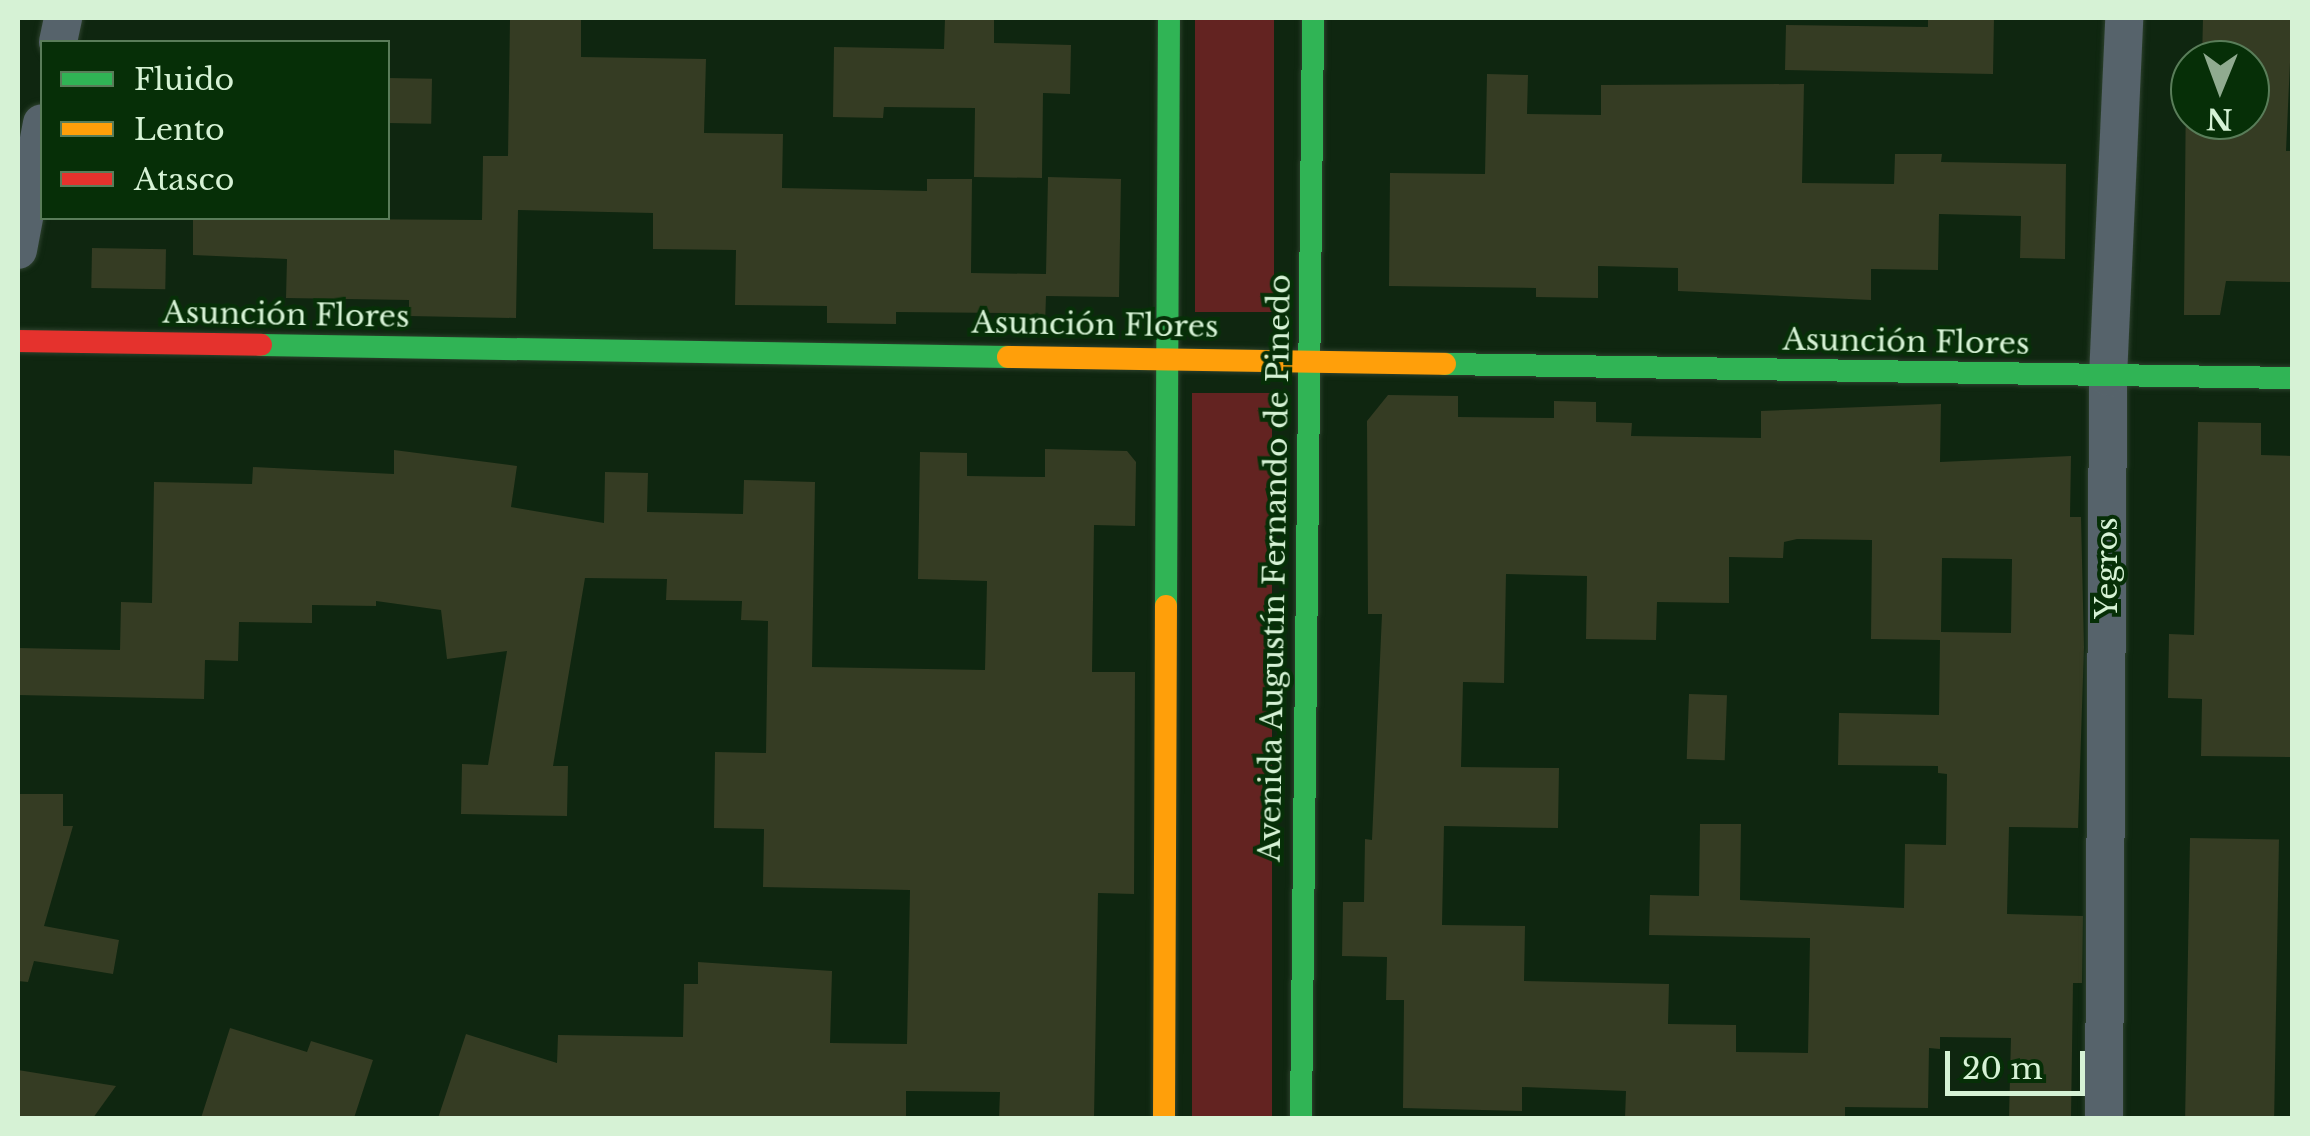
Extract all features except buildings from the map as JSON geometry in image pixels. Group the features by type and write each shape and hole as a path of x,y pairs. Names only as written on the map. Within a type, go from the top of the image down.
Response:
{"main road":[{"path":"1164,1118 1170,18"},
{"name":"Avenida Augustín Fernando de Pinedo","path":"1301,1118 1306,358 1313,18"},
{"name":"Asunción Flores","path":"18,342 1306,358 2292,378"}],"street":[{"name":"Yegros","path":"2104,1118 2108,377 2124,18"},
{"path":"18,250 40,134"}],"shaded area":[{"path":"1195,18 1274,18 1274,312 1195,312"},
{"path":"1192,393 1272,393 1272,1118 1192,1118"}],"traffic: fast":[{"path":"1166,606 1169,18"},
{"path":"1301,1118 1313,18"},
{"path":"261,345 1008,357"},
{"path":"1445,364 2292,378"}],"traffic: slow":[{"path":"1008,357 1445,364"},
{"path":"1164,1118 1166,606"}],"traffic: jam":[{"path":"18,341 261,345"}]}
